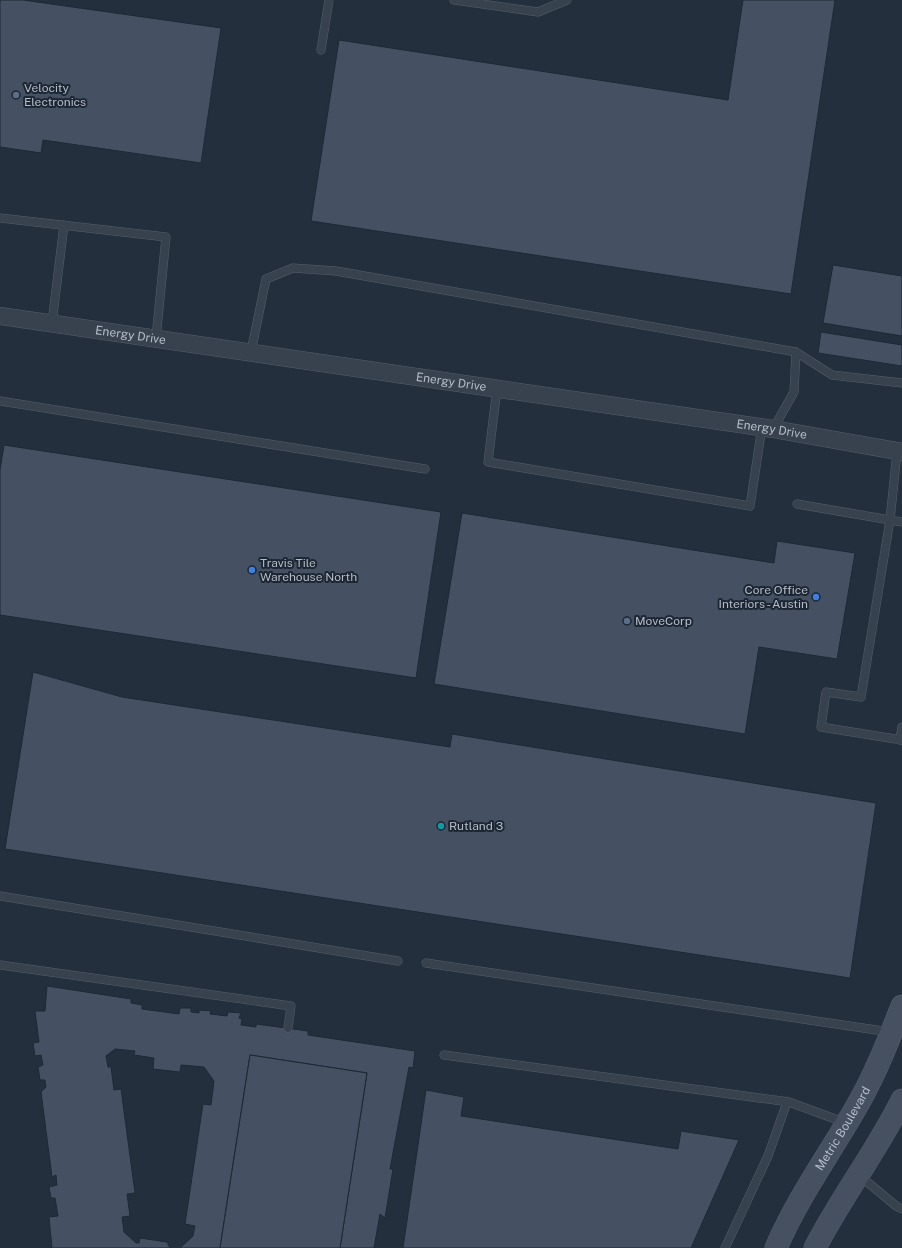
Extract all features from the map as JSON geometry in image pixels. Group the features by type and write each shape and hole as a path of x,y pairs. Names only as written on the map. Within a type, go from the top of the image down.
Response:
{"main road":[{"name":"Metric Boulevard","path":"776,1248 801,1197 847,1123 897,1034 902,1006"},
{"path":"815,1248 832,1217 873,1152 902,1100"}],"street":[{"name":"Energy Drive","path":"0,316 768,428 900,452"}],"lane":[{"path":"320,50 329,0"},
{"path":"454,0 538,12 567,0"},
{"path":"0,218 166,237 156,338"},
{"path":"52,323 64,226"},
{"path":"251,352 266,279 293,268 336,272 796,352 832,375 902,383"},
{"path":"497,388 488,462 750,506 768,428 794,392 796,352"},
{"path":"0,401 425,469"},
{"path":"900,452 861,698 826,692 821,727 901,740 902,727"},
{"path":"797,504 902,522"},
{"path":"0,896 398,962"},
{"path":"426,963 897,1034"},
{"path":"0,965 290,1006 288,1028"},
{"path":"444,1055 787,1102 847,1123"},
{"path":"726,1248 768,1156 787,1102"},
{"path":"859,1174 896,1206 902,1209"}],"building":[{"path":"0,0 23,0 221,28 201,163 43,140 41,153 0,147"},
{"path":"743,0 835,0 791,294 311,221 339,40 728,100"},
{"path":"833,265 902,276 902,336 823,323"},
{"path":"821,332 902,345 902,366 818,353"},
{"path":"4,445 441,512 416,678 0,615 0,470"},
{"path":"462,513 774,563 777,541 855,553 837,659 759,647 745,734 434,684"},
{"name":"Rutland 3","path":"33,672 122,697 450,747 452,734 876,803 850,978 5,849"},
{"path":"47,986 131,999 131,1003 142,1005 142,1009 179,1014 180,1008 191,1008 191,1012 199,1013 199,1010 211,1011 210,1014 227,1016 228,1012 241,1013 239,1018 242,1019 241,1025 256,1027 256,1024 308,1031 308,1035 415,1051 413,1068 409,1067 390,1169 393,1169 385,1218 380,1214 374,1248 340,1248 367,1073 250,1055 220,1248 180,1248 193,1236 195,1226 185,1224 203,1104 211,1105 214,1081 204,1067 181,1065 180,1072 153,1069 154,1058 134,1055 135,1051 115,1049 106,1056 108,1067 111,1067 114,1090 121,1089 135,1193 127,1194 130,1216 122,1217 124,1232 136,1243 139,1243 140,1238 167,1242 170,1248 52,1248 49,1217 58,1216 55,1198 51,1198 49,1187 57,1185 56,1175 52,1177 41,1092 46,1087 45,1080 40,1080 38,1067 43,1065 41,1055 35,1056 33,1043 39,1042 35,1011 45,1011"},
{"path":"250,1055 367,1073 340,1248 220,1248"},
{"path":"426,1090 464,1097 461,1116 678,1149 681,1131 739,1140 691,1248 403,1248"}],"place":[{"name":"Velocity Electronics","path":"16,95"},
{"name":"Travis Tile Warehouse North","path":"252,570"},
{"name":"Core Office Interiors - Austin","path":"816,597"},
{"name":"MoveCorp","path":"627,621"},
{"name":"Rutland 3","path":"441,826"}]}
